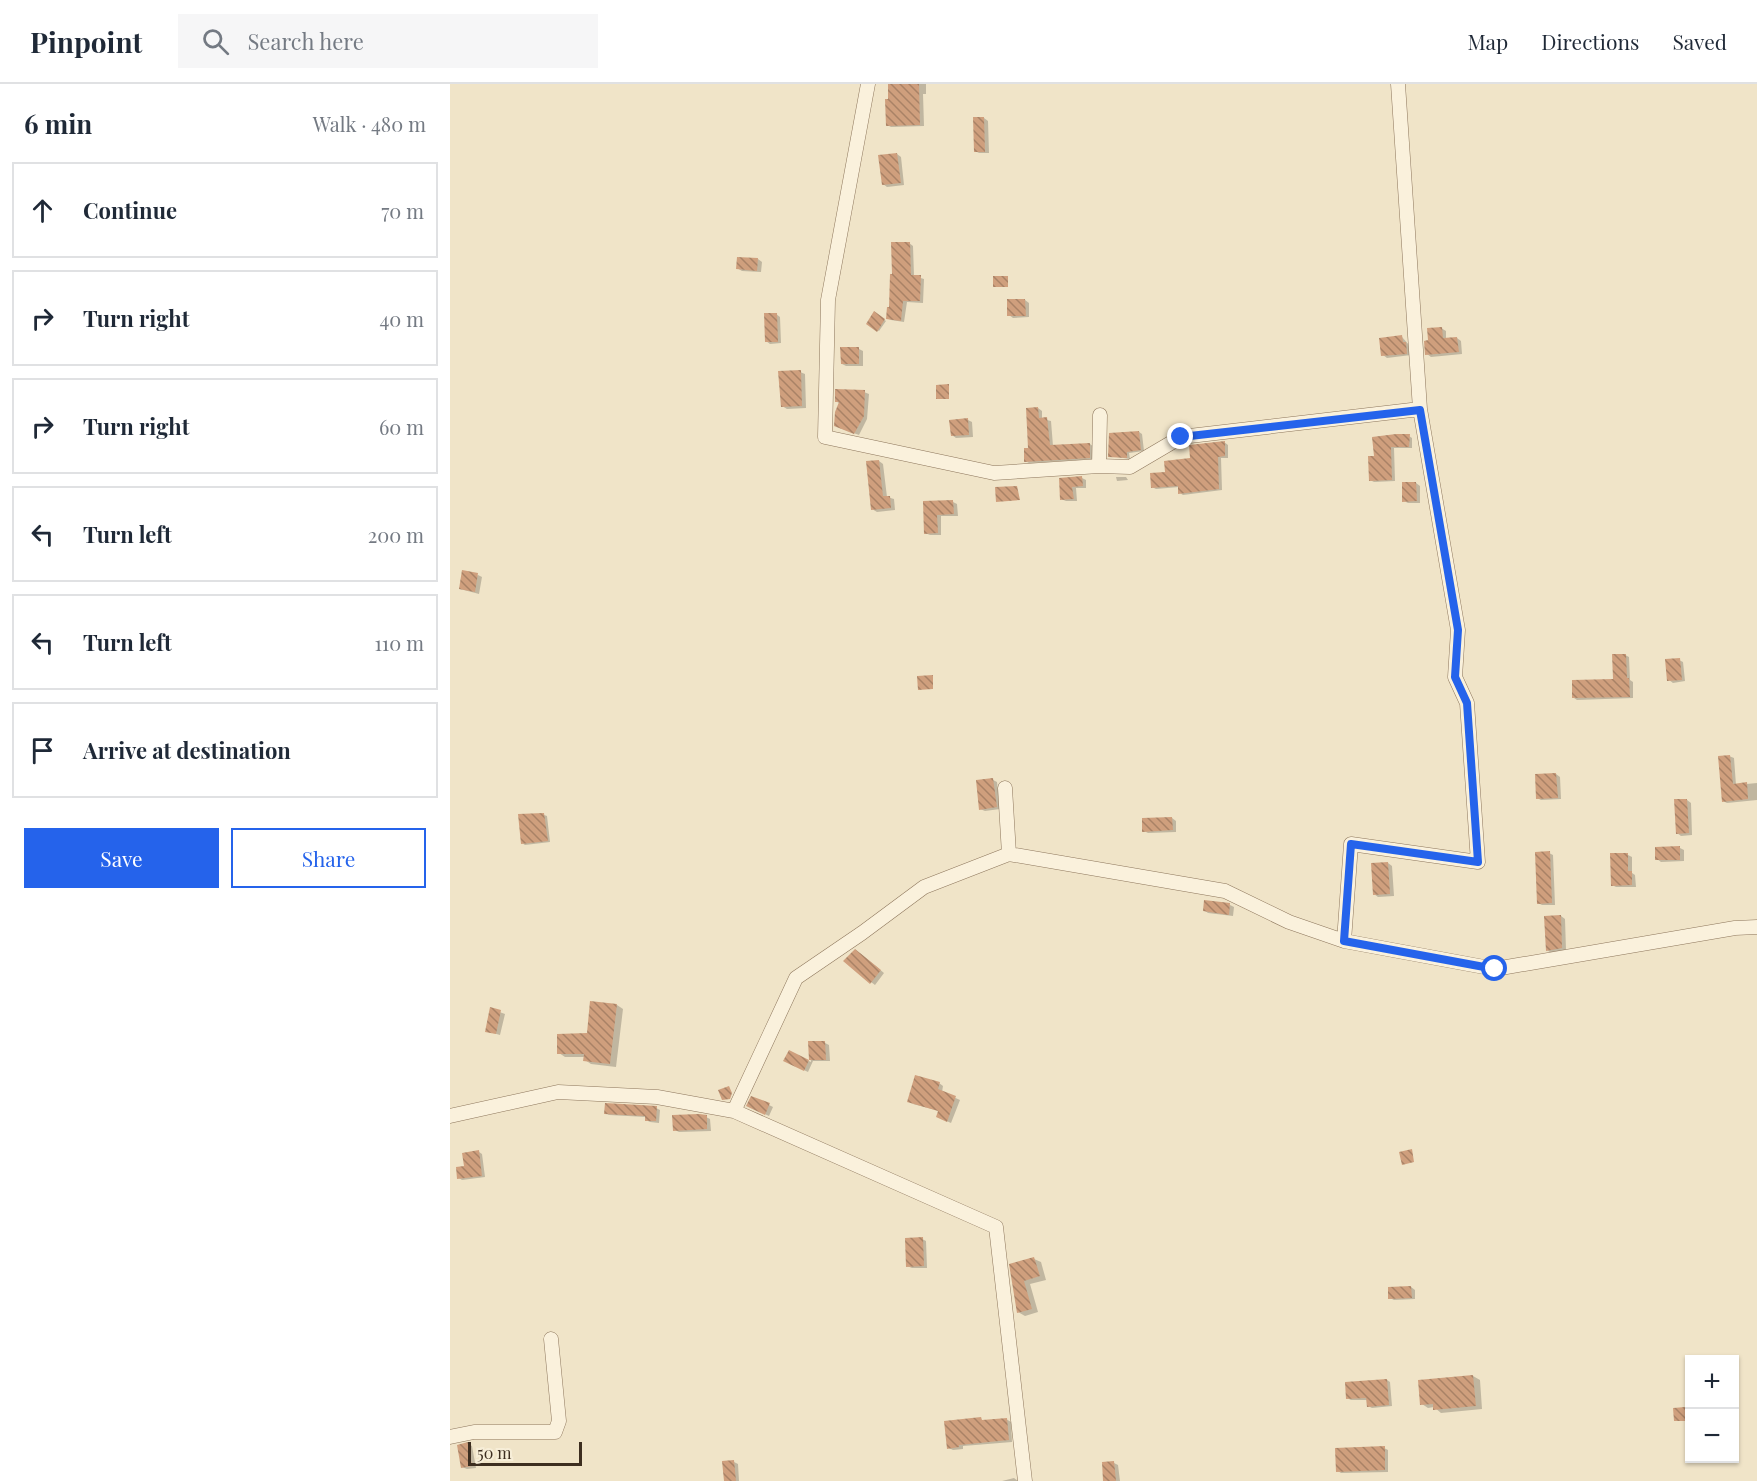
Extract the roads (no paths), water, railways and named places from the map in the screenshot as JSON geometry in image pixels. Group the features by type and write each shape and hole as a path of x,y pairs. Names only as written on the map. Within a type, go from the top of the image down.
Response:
{"street":[{"path":"868,84 828,300 825,437 994,473 1099,466 1130,467 1181,437 1420,410"},
{"path":"1344,941 1351,844 1478,862 1467,703 1455,677 1458,630 1420,410 1398,84"},
{"path":"1099,466 1100,415"},
{"path":"1005,788 1009,854"},
{"path":"734,1112 796,978 924,887 1009,854 1225,891 1289,922 1344,941 1495,969 1735,928 1757,927"},
{"path":"450,1116 558,1092 657,1097 734,1112 996,1227 1025,1481"},
{"path":"450,1437 474,1432 555,1432 560,1421 551,1339"}]}
